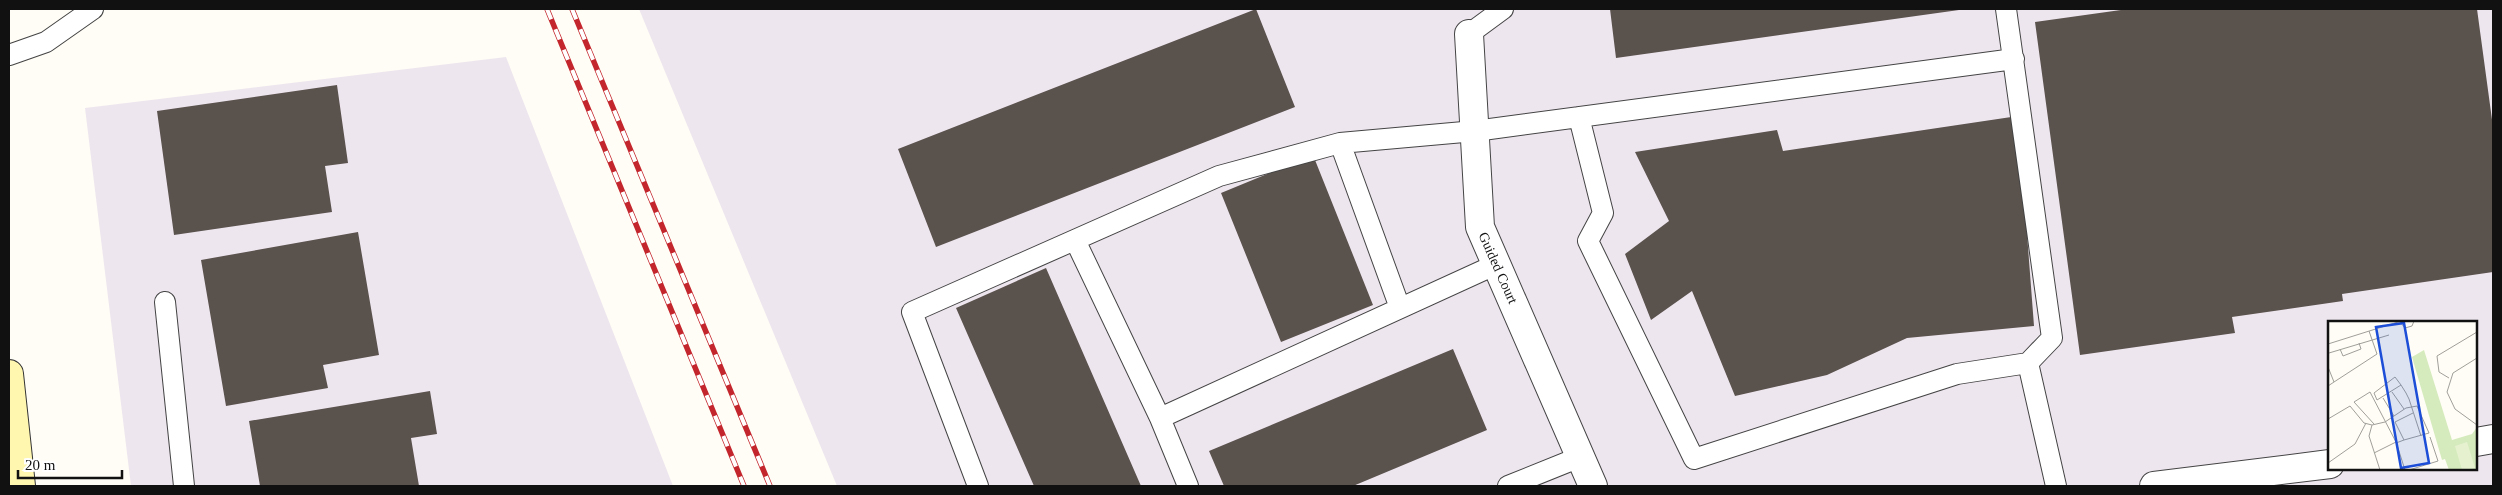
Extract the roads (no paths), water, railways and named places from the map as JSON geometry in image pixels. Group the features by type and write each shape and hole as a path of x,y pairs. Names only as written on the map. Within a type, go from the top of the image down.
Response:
{"main road":[{"path":"9,374 21,486"}],"street":[{"name":"Guided Court","path":"1469,34 1480,227 1593,486"},
{"path":"2477,442 2493,439"},
{"path":"2154,486 2328,464"}],"lane":[{"path":"9,55 46,42 92,9"},
{"path":"1469,34 1503,9"},
{"path":"1579,117 1603,213 1588,241 1694,459 1957,374 2028,363 2052,338 2006,9"},
{"path":"978,486 912,312 1219,176 1340,143 1474,131 2014,60"},
{"path":"1340,143 1400,308"},
{"path":"1075,240 1160,418 1188,486"},
{"path":"1160,418 1497,264"},
{"path":"165,302 184,486"},
{"path":"2028,363 2056,486"},
{"path":"1508,486 1580,457"}],"railway":[{"path":"547,9 744,486"},
{"path":"572,9 770,486"}]}
